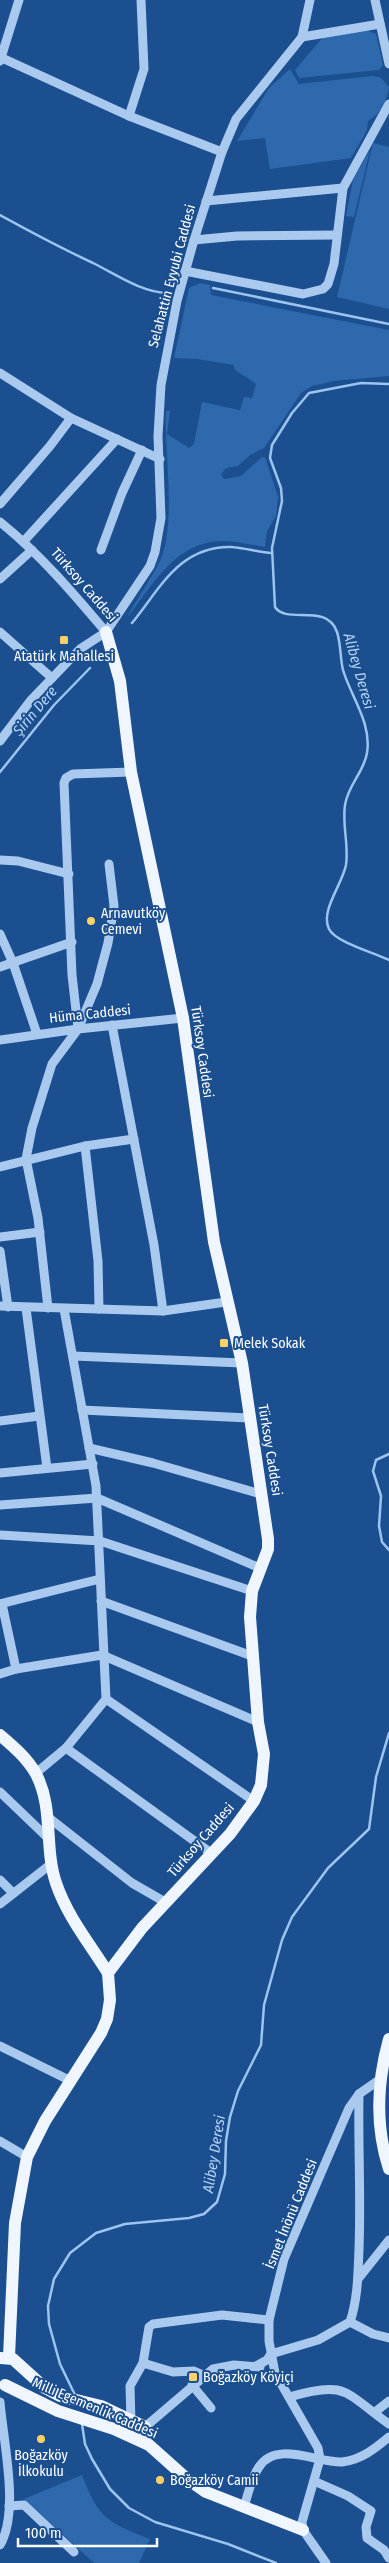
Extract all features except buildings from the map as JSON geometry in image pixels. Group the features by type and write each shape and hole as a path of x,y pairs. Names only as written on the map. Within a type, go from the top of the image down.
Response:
{"main road":[{"name":"Türksoy Caddesi","path":"106,632 120,681 131,772 149,849 183,1018 204,1182 226,1302 242,1363 248,1418 268,1538 268,1549 252,1591 250,1617 258,1722 264,1754 264,1772 254,1801 230,1834 165,1902 158,1913 123,1951 108,1972"},
{"path":"0,1735 36,1773 41,1785 48,1817 51,1864 63,1900 108,1972 110,2000 107,2019 45,2121 27,2157 15,2223 4,2358 19,2366 45,2388 60,2396 101,2406 145,2428"},
{"path":"389,2039 384,2078 378,2094 389,2169"},
{"path":"2,2384 17,2379 19,2366"},
{"name":"Milli Egemenlik Caddesi","path":"2,2384 58,2411 100,2424 149,2445 186,2478 206,2492 303,2530"}],"street":[{"path":"19,0 1,59 129,116 222,152"},
{"path":"129,116 144,69 141,0"},
{"name":"Selahattin Eyyubi Caddesi","path":"106,632 142,578 156,552 161,518 158,436 161,385 177,301 206,201 222,152 236,119 302,37 310,0"},
{"path":"375,0 389,64"},
{"path":"302,37 380,24"},
{"path":"185,271 303,294 315,293 323,289 330,279 343,188 389,104"},
{"path":"206,201 343,188"},
{"path":"194,240 237,236 337,235"},
{"path":"0,373 71,418 160,458"},
{"path":"0,504 50,446 71,418"},
{"path":"24,541 118,439"},
{"path":"101,550 122,493 142,450"},
{"name":"Türksoy Caddesi","path":"0,522 24,541 67,585 106,632"},
{"path":"0,579 32,550"},
{"path":"0,632 52,678"},
{"path":"0,741 31,700 80,649 106,632"},
{"path":"78,1029 72,975 64,780 73,774 131,772"},
{"path":"0,860 18,861 69,874"},
{"path":"48,1308 40,1232 26,1159 32,1128 52,1064 78,1029 97,984 108,943 114,906 109,864"},
{"path":"0,934 13,963 37,1034"},
{"path":"0,967 72,942"},
{"name":"Hüma Caddesi","path":"0,1040 78,1029 183,1018"},
{"path":"112,1025 154,1245 163,1311"},
{"path":"0,1167 26,1159 85,1146 134,1139"},
{"path":"85,1146 98,1261 99,1309"},
{"path":"0,1237 40,1232"},
{"path":"0,1251 4,1306 163,1311 226,1302"},
{"path":"26,1308 47,1468"},
{"path":"36,1773 66,1748 106,1699 102,1655 100,1541 97,1498 93,1464 64,1309"},
{"path":"73,1356 242,1363"},
{"path":"82,1410 248,1418"},
{"path":"0,1422 39,1416"},
{"path":"89,1448 153,1463 261,1494"},
{"path":"0,1472 93,1464"},
{"path":"0,1505 97,1498 260,1568"},
{"path":"0,1535 100,1541 252,1591"},
{"path":"16,1669 1,1604 100,1579"},
{"path":"101,1601 252,1656"},
{"path":"0,1674 16,1669 102,1655 258,1722"},
{"path":"106,1699 254,1801"},
{"path":"66,1748 212,1853"},
{"path":"0,1792 49,1838"},
{"path":"48,1817 132,1883 165,1902"},
{"path":"0,1904 51,1864"},
{"path":"0,1880 13,1893"},
{"path":"0,2046 71,2081"},
{"name":"İsmet İnönü Caddesi","path":"320,2459 318,2448 275,2373 271,2354 269,2320 284,2259 349,2108 359,2094 384,2078"},
{"path":"350,2322 358,2279 361,2202 358,2164 359,2094"},
{"path":"0,2141 27,2157"},
{"path":"358,2279 389,2240"},
{"path":"131,2422 130,2386 143,2363 148,2334 152,2324 222,2315 269,2320"},
{"path":"350,2322 373,2334 389,2338"},
{"path":"256,2366 266,2360 271,2354 318,2340 350,2322"},
{"path":"143,2363 173,2372 194,2371 204,2376"},
{"path":"149,2445 144,2433 145,2428 213,2368 224,2365 256,2366 275,2373"},
{"path":"192,2385 211,2408"},
{"path":"289,2397 317,2389 336,2389 353,2395 389,2424"},
{"path":"374,2412 389,2401"},
{"path":"0,2402 8,2456 9,2506 6,2530 0,2546"},
{"path":"244,2507 258,2468 267,2458 279,2454 342,2462 371,2452 389,2437"},
{"path":"320,2459 303,2514 303,2530 326,2563"},
{"path":"314,2481 348,2496 371,2511 366,2527 367,2538 384,2550 389,2558"},
{"path":"9,2506 24,2505 74,2552"},
{"path":"289,2523 299,2519 303,2514"}],"shaded area":[{"path":"366,30 376,34 383,65 379,70 299,78 295,70 324,36"},
{"path":"290,69 299,84 372,76 380,77 389,87 382,107 368,121 367,130 351,158 270,169 265,138 237,141 269,88"},
{"path":"373,143 389,147 389,309 337,297"},
{"path":"370,150 354,217 346,216 353,180"},
{"path":"200,283 210,285 211,295 389,330 389,376 334,381 312,386 301,393 264,448 250,455 238,466 226,468 221,474 224,479 241,476 262,457 265,457 278,497 276,516 267,531 265,547 223,541 206,543 192,548 167,567 128,617 157,567 165,545 169,507 166,411 170,411 167,434 189,448 194,444 202,402 240,410 244,397 252,398 256,384 234,369 234,365 197,359 174,358 189,288"},
{"path":"82,2475 94,2501 106,2517 124,2528 150,2539 139,2563 94,2563 24,2499"}],"waterway":[{"path":"0,215 129,282 148,290 167,293"},
{"path":"213,288 389,324"},
{"name":"Alibey Deresi","path":"389,384 361,383 309,393 292,413 272,445 270,458 281,488 282,501 272,548 275,607 280,612 316,616 325,618 332,623 337,632 343,670 364,721 368,742 363,766 349,791 345,805 346,865 329,906 327,922 329,929 339,938 389,960"},
{"name":"Şirin Dere","path":"132,623 172,572 198,554 213,549 231,547 272,553"},
{"name":"Şirin Dere","path":"0,772 54,705 90,668"},
{"name":"Alibey Deresi","path":"389,1454 376,1460 373,1471 381,1496 379,1526 382,1542 389,1550"},
{"name":"Alibey Deresi","path":"75,2395 60,2364 49,2324 48,2306 54,2279 70,2253 96,2233 125,2224 189,2218 204,2214 217,2202 225,2174 226,2141 230,2117 238,2091 261,2045 264,2005 282,1940 292,1917 328,1868 369,1829 376,1777 389,1733"},
{"name":"Alibey Deresi","path":"82,2424 85,2444 92,2459 110,2489 129,2508 155,2522 228,2544 276,2563"}],"place":[{"name":"Atatürk Mahallesi","path":"64,640"},
{"name":"Arnavutköy Cemevi","path":"91,921"},
{"name":"Melek Sokak","path":"224,1343"},
{"name":"Boğazköy Köyiçi","path":"193,2377"},
{"name":"Boğazköy İlkokulu","path":"41,2439"},
{"name":"Boğazköy Camii","path":"160,2480"}]}
